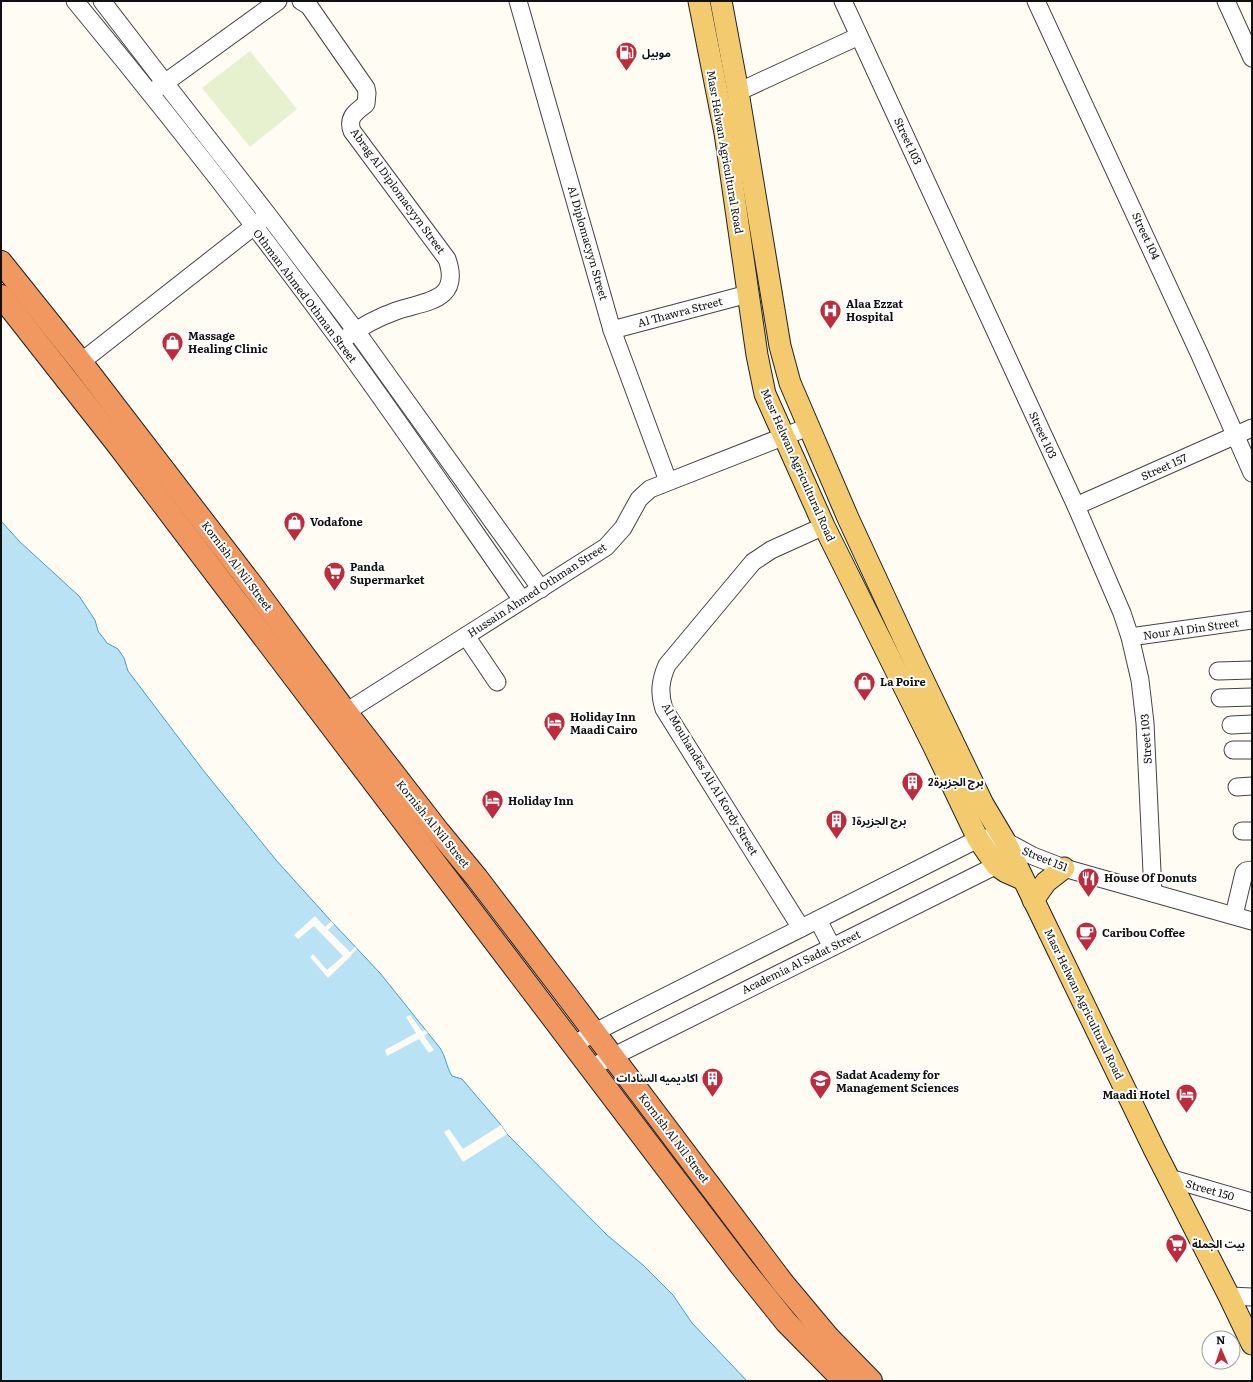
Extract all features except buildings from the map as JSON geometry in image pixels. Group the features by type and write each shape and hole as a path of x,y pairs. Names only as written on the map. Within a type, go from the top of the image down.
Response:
{"highway":[{"name":"Kornish Al Nil Street","path":"1,262 81,362 252,585 346,712 439,832 477,878 595,1032 783,1284 829,1338 871,1381"},
{"name":"Kornish Al Nil Street","path":"1,296 118,445 759,1290 786,1322 844,1381"}],"main road":[{"name":"Masr Helwan Agricultural Road","path":"699,1 725,134 762,381 770,406 824,526 982,848 1004,855"},
{"name":"Masr Helwan Agricultural Road","path":"721,1 738,92 780,346 790,383 808,427 917,667 982,804 1004,855 1022,879 1033,900 1154,1149 1252,1344"},
{"path":"1033,900 1046,882 1064,868"}],"street":[{"name":"Othman Ahmed Othman Street","path":"75,1 158,88 268,215 356,331 541,589"},
{"name":"Othman Ahmed Othman Street","path":"102,1 158,88 254,226 341,342 522,600"},
{"path":"158,88 278,1"},
{"name":"Abrag Al Diplomacyyn Street","path":"301,1 309,6 368,93 366,104 352,115 350,120 352,131 447,259 450,268 451,278 448,286 435,300 382,316 356,331 341,342"},
{"name":"Al Diplomacyyn Street","path":"518,1 612,330 668,481"},
{"name":"Street 103","path":"843,1 1076,506 1122,613 1130,637 1140,680 1146,723 1153,893"},
{"name":"Street 104","path":"1036,1 1148,241 1252,473"},
{"path":"1226,1 1252,58"},
{"path":"738,92 859,36"},
{"path":"81,362 268,215"},
{"name":"Al Thawra Street","path":"612,330 748,294"},
{"name":"Hussain Ahmed Othman Street","path":"346,712 541,589 606,546 623,528 639,499 650,489 808,427"},
{"name":"Street 157","path":"1076,506 1252,428"},
{"path":"428,466 445,455"},
{"name":"Al Mouhandes Ali Al Kordy Street","path":"801,928 664,709 660,687 662,675 667,665 753,562 771,550 824,526"},
{"name":"Nour Al Din Street","path":"1130,637 1252,620"},
{"path":"466,636 497,682"},
{"path":"1218,671 1252,670"},
{"path":"1220,698 1252,697"},
{"path":"1231,725 1252,724"},
{"path":"1232,750 1252,750"},
{"path":"573,1045 595,1032 978,840"},
{"name":"Street 151","path":"1004,855 1033,856 1064,868 1252,920"},
{"name":"Academia Al Sadat Street","path":"590,1068 832,947 1004,855"},
{"path":"1234,916 1244,873 1246,870 1252,870"},
{"path":"818,920 832,947"},
{"name":"Street 150","path":"1169,1178 1252,1202"},
{"path":"1231,1196 1252,1190"},
{"path":"1229,1296 1252,1297"}],"green space":[{"path":"250,51 297,109 250,147 202,88"}],"water":[{"path":"1,521 20,542 79,596 95,620 98,631 107,643 118,649 124,658 128,671 203,770 276,860 380,973 440,1048 452,1076 462,1079 507,1134 607,1235 643,1265 673,1295 692,1323 747,1381 1,1381"}],"pier":[{"path":"315,916 325,927 331,921 334,924 328,930 350,952 355,947 357,949 328,978 310,957 313,954 327,970 343,956 314,926 298,939 294,935"},
{"path":"410,1015 422,1031 425,1030 428,1033 424,1036 434,1050 429,1053 419,1039 387,1056 385,1050 416,1033 406,1017"},
{"path":"501,1125 507,1134 463,1162 444,1132 449,1129 463,1149"}],"place":[{"name":"موبيل","path":"627,72"},
{"name":"Alaa Ezzat Hospital","path":"830,330"},
{"name":"Massage Healing Clinic","path":"172,362"},
{"name":"Vodafone","path":"294,542"},
{"name":"Panda Supermarket","path":"334,592"},
{"name":"La Poire","path":"864,702"},
{"name":"Holiday Inn Maadi Cairo","path":"555,742"},
{"name":"برج الجزيرة2","path":"912,802"},
{"name":"Holiday Inn","path":"493,820"},
{"name":"برج الجزيرة1","path":"837,840"},
{"name":"House Of Donuts","path":"1089,898"},
{"name":"Caribou Coffee","path":"1087,952"},
{"name":"اكاديميه السادات","path":"713,1098"},
{"name":"Sadat Academy for Management Sciences","path":"820,1100"},
{"name":"Maadi Hotel","path":"1186,1114"},
{"name":"بيت الجملة","path":"1176,1264"}]}
